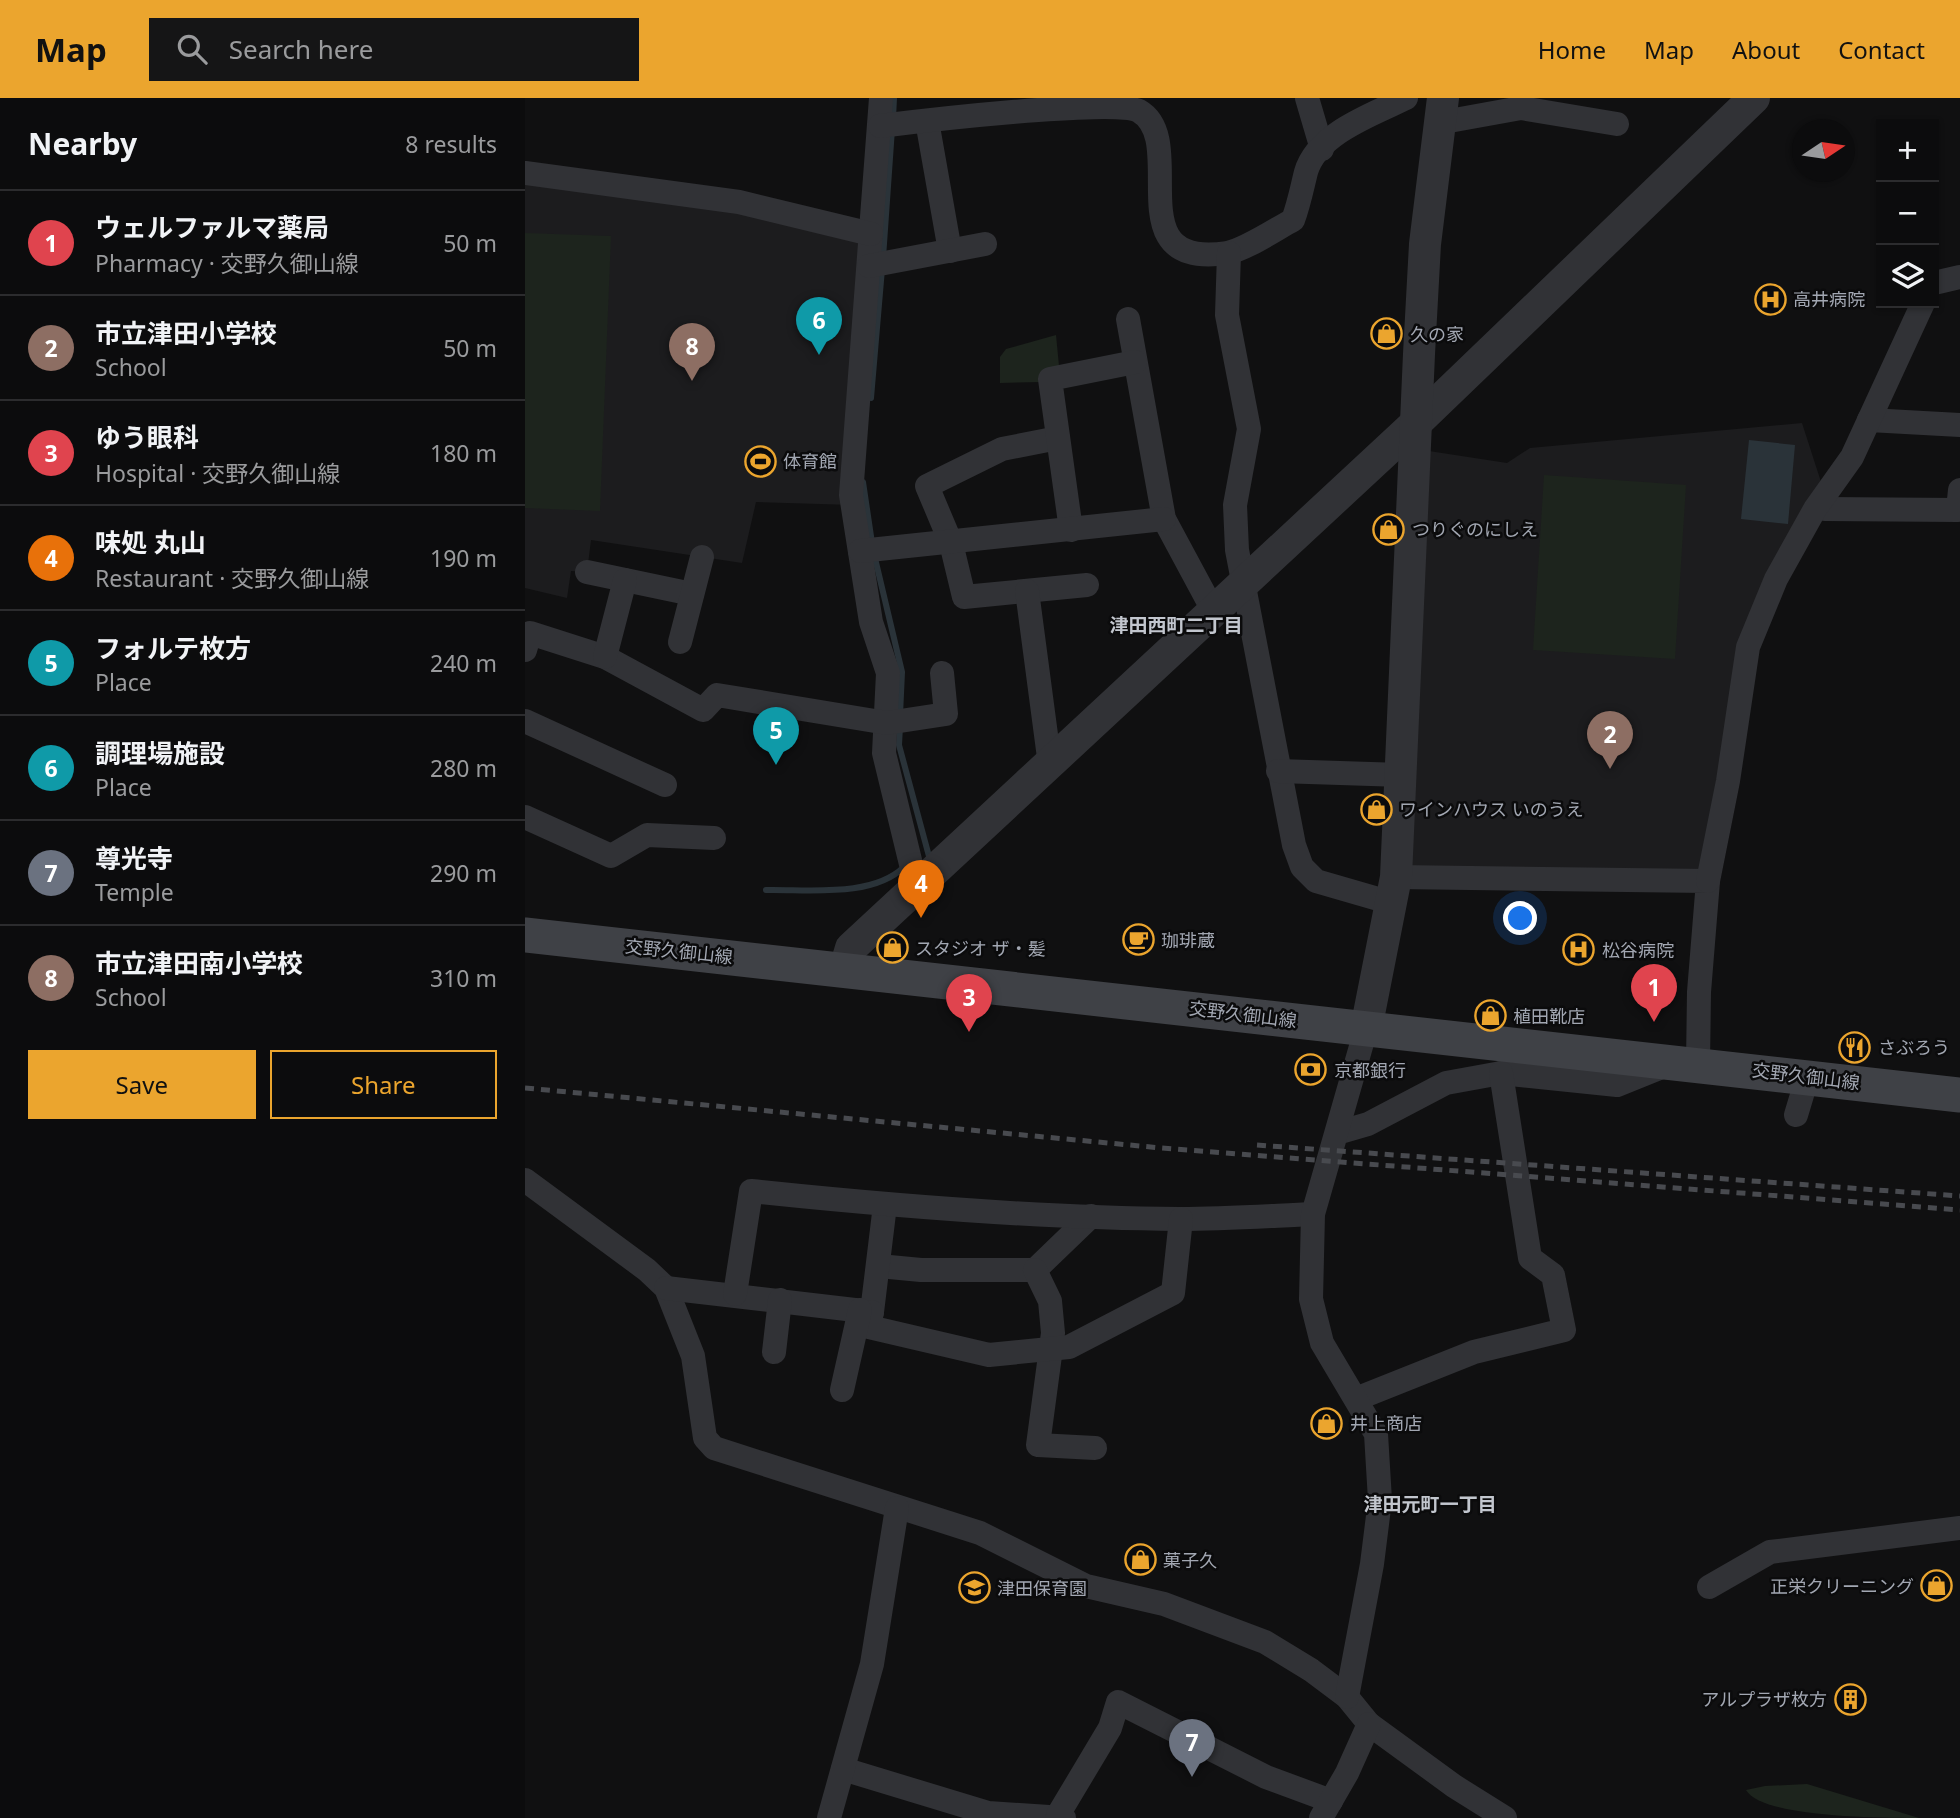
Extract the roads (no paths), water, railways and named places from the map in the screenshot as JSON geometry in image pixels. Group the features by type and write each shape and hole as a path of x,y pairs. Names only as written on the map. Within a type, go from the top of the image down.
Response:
{"main road":[{"name":"交野久御山線","path":"525,935 845,968 1366,1029 1808,1075 1960,1094"}],"street":[{"path":"881,98 888,125 871,234 879,264 851,495 874,550 871,622 888,673 899,721 884,753 917,889"},
{"path":"1307,98 1322,149"},
{"path":"888,125 1076,102 1135,108 1143,113 1157,141 1161,206 1173,243 1180,250 1191,253 1229,253 1293,220 1303,195 1307,169 1332,135 1406,98"},
{"path":"845,968 852,948 1415,424 1754,98"},
{"path":"1347,1697 1372,1564 1380,1500 1376,1434 1322,1343 1311,1298 1313,1214 1366,1029 1394,890 1402,775 1415,424 1425,244 1440,110 1521,108 1617,124"},
{"path":"927,121 950,251"},
{"path":"525,173 739,202 871,234"},
{"path":"879,264 985,244"},
{"path":"1229,253 1227,315 1249,429 1235,505 1237,550 1246,582 1278,771 1301,867 1316,881 1394,890 1708,881"},
{"path":"1939,282 1960,277"},
{"path":"1337,1133 1368,1124 1446,1083 1501,1073 1617,1085 1687,1062 1699,992 1708,881 1728,781 1748,648 1776,579 1815,509 1853,457 1921,308"},
{"path":"1128,319 1164,519 1214,612"},
{"path":"1071,530 1050,379 1135,362"},
{"path":"1869,420 1960,425"},
{"path":"1058,439 1002,449 927,486 951,543 964,597 1087,585"},
{"path":"1825,509 1958,510 1960,487"},
{"path":"874,550 1164,519"},
{"path":"680,642 702,557"},
{"path":"587,572 692,593"},
{"path":"605,657 625,580"},
{"path":"1027,591 1050,765"},
{"path":"525,650 530,633 605,657 703,710 717,695 899,721 946,714 942,673"},
{"path":"525,721 665,785"},
{"path":"1278,771 1402,775"},
{"path":"525,817 611,856 647,835 714,838"},
{"path":"1356,1399 1474,1352 1565,1330 1553,1275 1530,1258 1501,1073"},
{"path":"1796,1115 1808,1075"},
{"path":"525,1180 647,1270 666,1288 693,1356 705,1438 714,1448 980,1533 1086,1586 1152,1600 1265,1642 1311,1670 1347,1697 1369,1724 1454,1786 1505,1818"},
{"path":"735,1294 751,1191 885,1205 1091,1216 1181,1219 1313,1214"},
{"path":"842,1390 879,1265 885,1205"},
{"path":"879,1265 921,1270 1035,1270 1091,1216"},
{"path":"866,1311 869,1327 989,1355 1069,1347 1173,1293 1181,1219"},
{"path":"1035,1270 1050,1301 1053,1333 1038,1445 1095,1448"},
{"path":"666,1288 866,1311"},
{"path":"774,1352 780,1300"},
{"path":"829,1818 872,1664 897,1508"},
{"path":"1709,1587 1770,1552 1960,1528"},
{"path":"843,1769 988,1813 1061,1817 1110,1728 1118,1702 1326,1810 1369,1724"}],"waterway":[{"path":"893,118 894,98"},
{"path":"883,258 892,129"},
{"path":"871,398 882,269"},
{"path":"863,482 872,543"},
{"path":"874,554 902,672 900,715"},
{"path":"900,726 899,745 930,860"},
{"path":"766,890 857,888 891,877 904,867"}],"railway":[{"path":"525,1088 1161,1148 1960,1210"},
{"path":"1257,1145 1960,1196"}],"place":[{"name":"高井病院","path":"1770,299"},
{"name":"久の家","path":"1387,334"},
{"name":"調理場施設","path":"819,355"},
{"name":"市立津田南小学校","path":"692,381"},
{"name":"体育館","path":"760,461"},
{"name":"つりぐのにしえ","path":"1389,529"},
{"name":"フォルテ枚方","path":"776,765"},
{"name":"市立津田小学校","path":"1610,769"},
{"name":"ワインハウス いのうえ","path":"1376,809"},
{"name":"味処 丸山","path":"921,918"},
{"name":"珈琲蔵","path":"1138,940"},
{"name":"スタジオ ザ・髪","path":"892,948"},
{"name":"松谷病院","path":"1579,950"},
{"name":"植田靴店","path":"1490,1016"},
{"name":"ウェルファルマ薬局","path":"1654,1022"},
{"name":"ゆう眼科","path":"969,1032"},
{"name":"さぶろう","path":"1855,1047"},
{"name":"京都銀行","path":"1311,1070"},
{"name":"井上商店","path":"1327,1423"},
{"name":"菓子久","path":"1140,1560"},
{"name":"正栄クリーニング","path":"1937,1586"},
{"name":"津田保育園","path":"974,1588"},
{"name":"アルプラザ枚方","path":"1850,1699"},
{"name":"尊光寺","path":"1192,1777"}],"district":[{"name":"津田西町二丁目","path":"1176,625"},
{"name":"津田元町一丁目","path":"1430,1504"}]}
